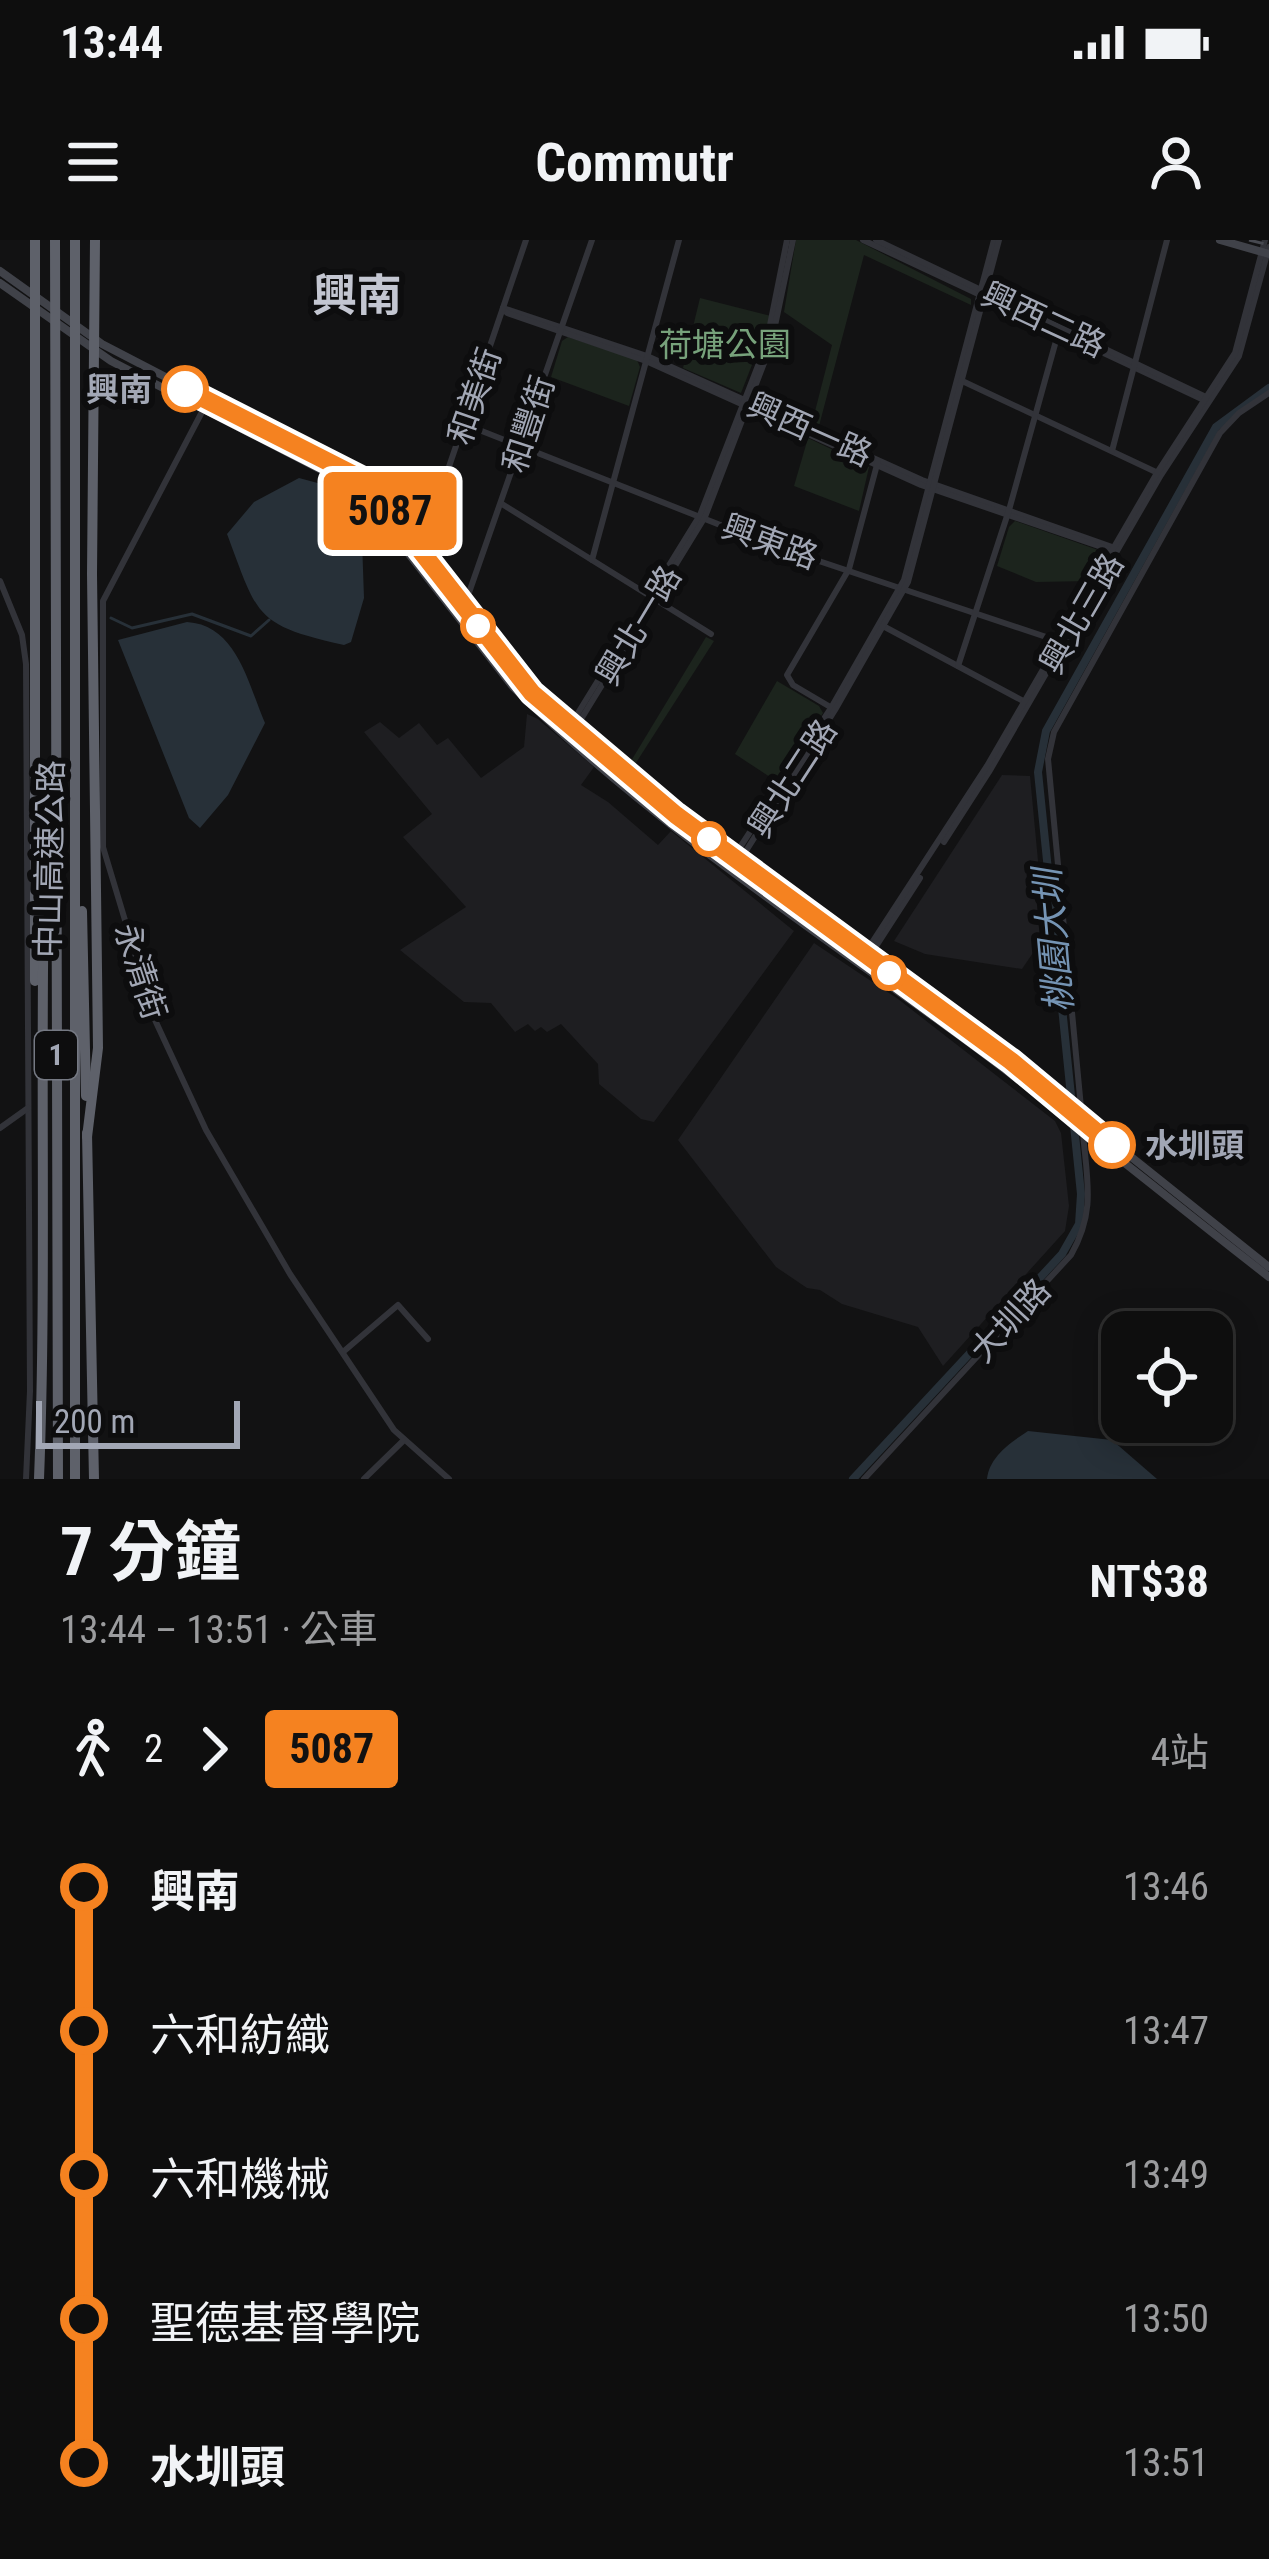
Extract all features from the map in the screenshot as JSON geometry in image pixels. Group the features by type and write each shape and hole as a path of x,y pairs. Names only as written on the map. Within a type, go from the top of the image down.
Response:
{"highway":[{"path":"34,240 33,946 40,1068"},
{"name":"中山高速公路","path":"55,240 58,1479"},
{"name":"中山高速公路","path":"75,240 75,1479"},
{"path":"87,1137 98,1048 92,616 94,240"},
{"name":"1","path":"39,1479 43,873 54,630"},
{"name":"1","path":"77,674 94,1479"}],"main road":[{"path":"1220,240 1266,249"},
{"path":"0,271 102,344 358,489 514,688 571,730"},
{"path":"0,283 110,361 360,478 532,693 671,823 734,862 1060,1101 1269,1267"},
{"path":"865,959 1269,1277"}],"street":[{"name":"和美街","path":"421,551 526,240"},
{"name":"和豐街","path":"464,607 592,240"},
{"path":"592,560 679,240"},
{"path":"746,403 781,312 790,240"},
{"path":"863,240 982,293"},
{"name":"興西二路","path":"876,240 1207,400"},
{"name":"興北二路","path":"734,862 833,709 902,589 997,240"},
{"path":"1112,452 1167,240"},
{"name":"興北三路","path":"865,959 989,772 1114,549 1235,353 1266,249"},
{"name":"興西一路","path":"503,308 646,358 931,486 1008,513"},
{"path":"958,666 1008,513 1059,328"},
{"path":"959,380 1159,474"},
{"path":"1082,1119 1049,780 1054,732 1220,433 1269,393"},
{"name":"興北一路","path":"571,730 702,516 746,403"},
{"name":"永清街","path":"205,405 103,601 104,847 141,977 183,1084 251,1209 403,1441 449,1479"},
{"name":"興東路","path":"464,424 770,545 1079,648"},
{"path":"833,709 793,685 787,675 849,569 877,462"},
{"path":"502,504 711,634"},
{"path":"1008,513 1114,549"},
{"path":"0,581 22,635 26,664 30,1391 26,1479"},
{"path":"883,625 1025,702"},
{"path":"0,1128 28,1108"},
{"name":"大圳路","path":"864,1479 1071,1255 1085,1230 1089,1205 1083,1132"},
{"path":"343,1352 398,1305 428,1339"},
{"path":"364,1479 403,1441"}],"shaded area":[{"path":"299,478 340,489 361,512 364,598 351,642 344,645 292,631 263,613 227,534 254,502"},
{"path":"187,622 204,626 229,645 265,723 228,795 200,828 189,818 118,640"},
{"path":"527,714 594,767 581,785 658,845 671,831 794,931 654,1122 641,1119 599,1084 598,1064 561,1024 547,1032 541,1027 535,1031 528,1024 515,1032 491,1003 464,1002 400,950 466,907 403,837 432,814 364,732 380,722 399,738 419,723 437,745 448,738 481,778 524,747"},
{"path":"1002,775 1030,776 1045,935 1022,969 925,954 894,941"},
{"path":"814,943 898,999 1055,1121 1061,1133 1069,1206 1065,1231 943,1366 918,1327 842,1304 776,1267 678,1140"},
{"path":"1028,1431 1101,1439 1101,1443 1115,1443 1157,1479 987,1479 996,1457"}],"green space":[{"path":"796,240 856,240 971,299 971,305 864,255 819,426 812,423 832,345 784,312"},
{"name":"荷塘公園","path":"700,298 771,316 741,393 683,368"},
{"path":"568,337 637,360 640,367 629,406 551,377 562,341"},
{"path":"808,438 869,467 859,511 794,486"},
{"path":"1015,521 1101,551 1103,559 1090,581 1036,582 997,566"},
{"path":"706,637 714,641 632,769 628,766"},
{"path":"777,681 823,713 779,783 735,754"}],"waterway":[{"name":"桃園大圳","path":"853,1479 1062,1254 1079,1224 1081,1194 1038,772 1046,731 1216,427 1269,388"},
{"path":"111,618 132,628 192,614 251,636 269,620"}],"railway":[{"path":"1249,240 1269,245"}],"bus line":[{"name":"5087","path":"185,389 360,478 532,693 676,815 1011,1061 1112,1145"}],"place":[{"name":"興南","path":"185,389"},
{"name":"水圳頭","path":"1112,1145"}],"district":[{"name":"興南","path":"357,295"}]}
